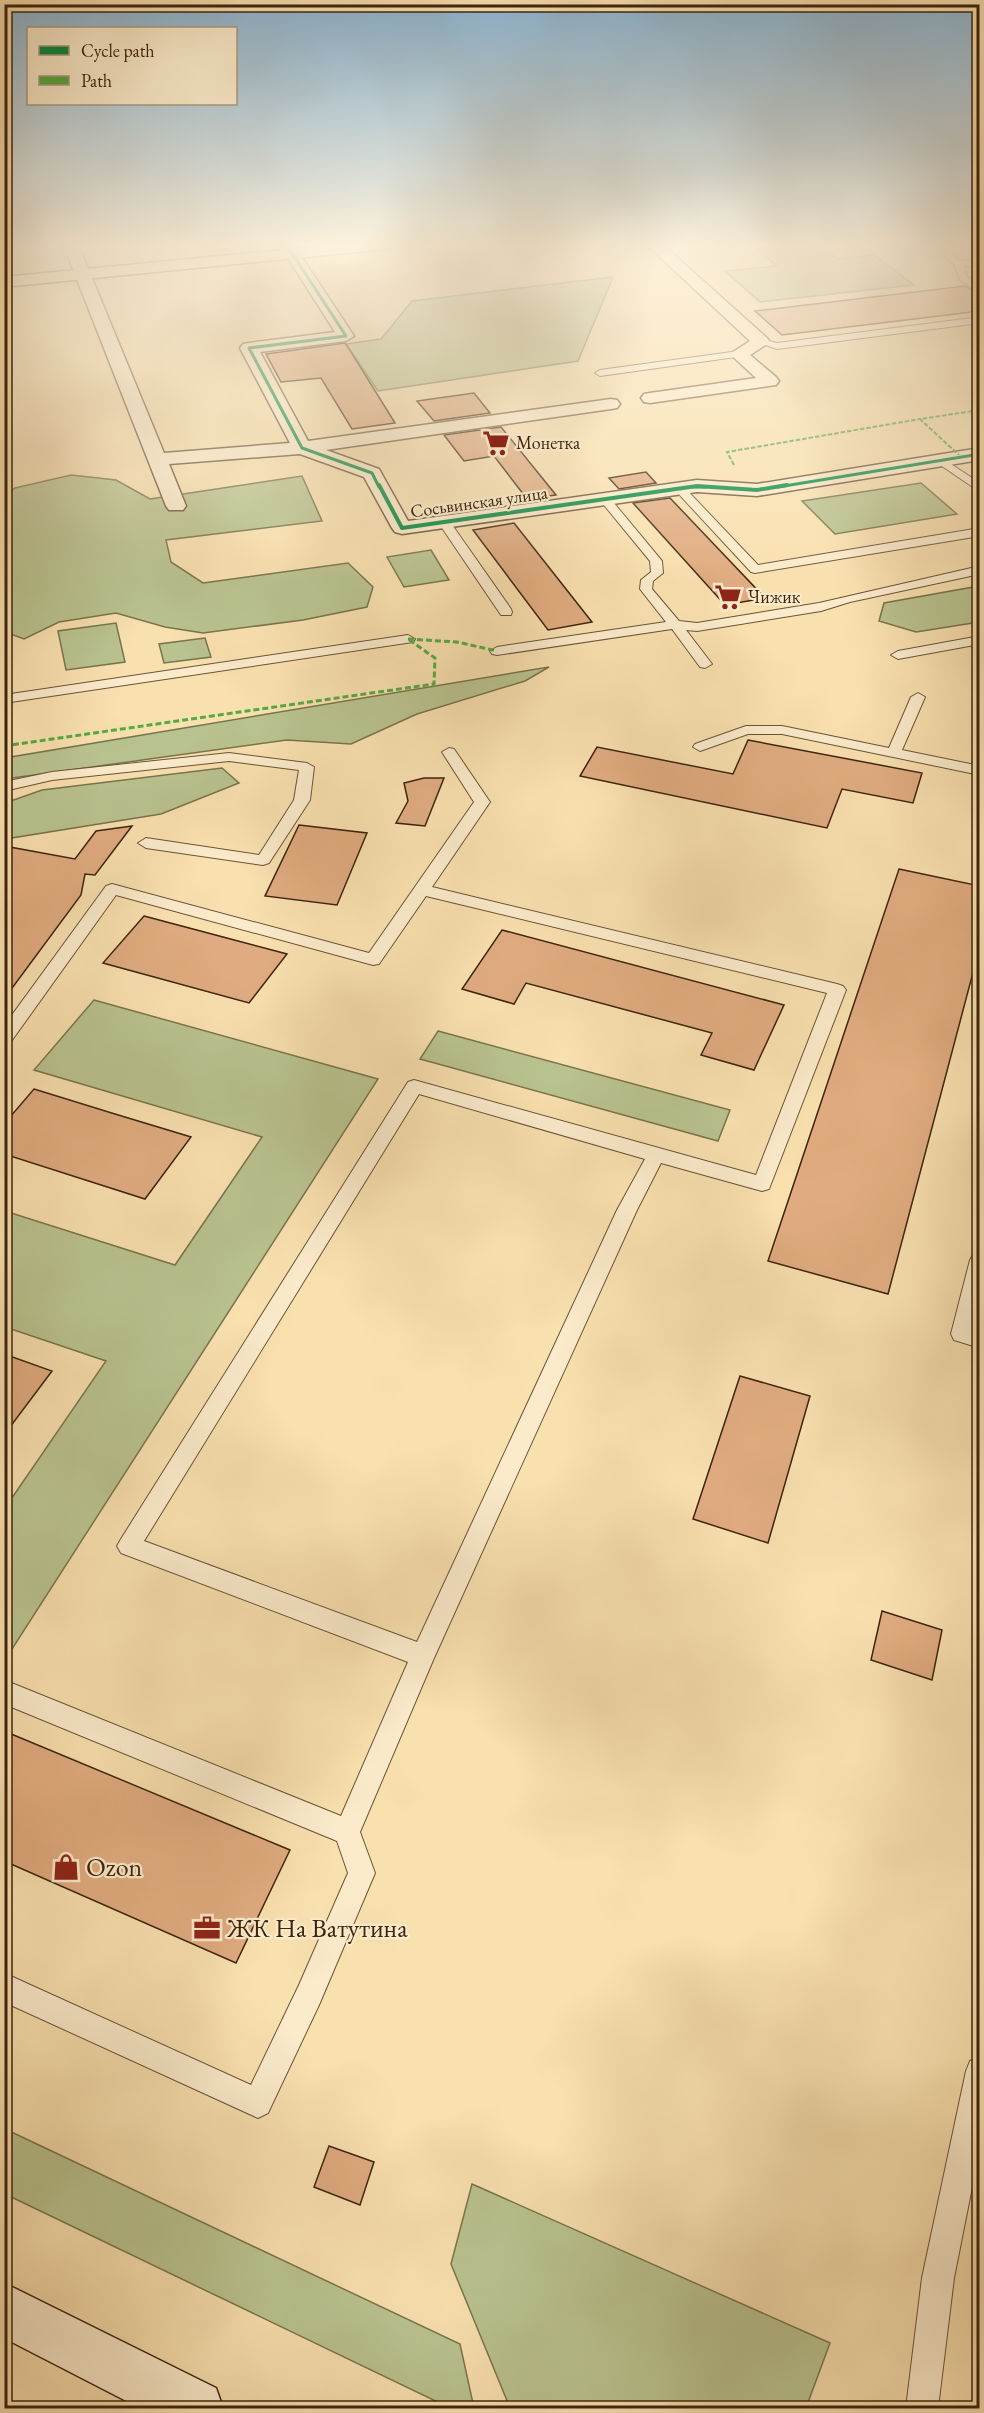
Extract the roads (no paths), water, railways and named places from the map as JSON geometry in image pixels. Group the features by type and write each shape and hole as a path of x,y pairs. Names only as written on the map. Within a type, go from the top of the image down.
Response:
{"street":[{"path":"117,357 176,506"},
{"path":"254,357 302,448"},
{"path":"650,398 770,381 743,357"},
{"path":"158,459 302,448 611,404"},
{"name":"Сосьвинская улица","path":"302,448 372,473 402,528 697,486 757,490 980,454"},
{"path":"4,2309 166,2402"}],"lane":[{"path":"600,373 721,357"},
{"path":"940,460 980,489"},
{"path":"679,488 755,569 980,532"},
{"path":"604,499 656,561 657,573 647,580 646,589 705,664"},
{"path":"444,522 506,612"},
{"path":"497,651 675,625 697,627 821,608 847,599 980,570"},
{"path":"4,699 408,639"},
{"path":"898,655 980,640"},
{"path":"892,754 918,697"},
{"path":"700,747 746,730 764,728 980,771"},
{"path":"4,1039 112,889 373,960 482,802 449,752"},
{"path":"4,787 52,776 229,757 307,767 302,800 263,860 146,843"},
{"path":"422,890 837,990 762,1184 414,1086 129,1546 423,1656"},
{"path":"4,1987 258,2103 309,1995 362,1873 347,1832 423,1656 627,1210 656,1155"},
{"path":"980,1260 961,1334 980,1340"},
{"path":"4,1692 347,1832"},
{"path":"922,2409 938,2278 980,2071"}],"place":[{"name":"Монетка","path":"496,443"},
{"name":"Чижик","path":"728,597"},
{"name":"Ozon","path":"66,1867"},
{"name":"ЖК На Ватутина","path":"207,1928"}]}
